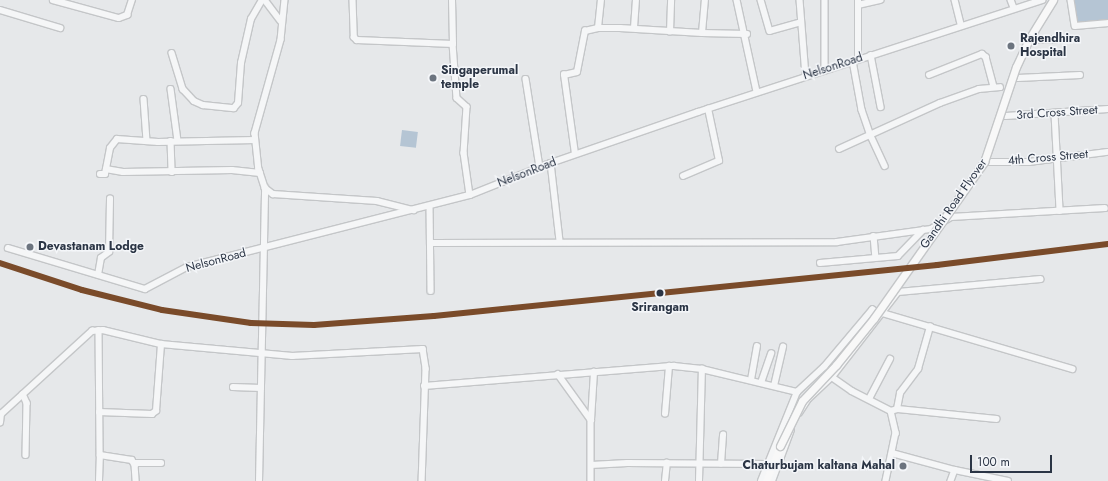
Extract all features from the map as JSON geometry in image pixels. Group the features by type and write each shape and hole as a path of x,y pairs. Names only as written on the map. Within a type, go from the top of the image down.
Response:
{"main road":[{"name":"Gandhi Road Flyover","path":"766,481 802,401 836,365 874,318 984,162 1016,67 1035,30 1053,0"}],"street":[{"path":"53,0 119,18 127,16 132,0"},
{"path":"172,53 183,89 194,101 203,105 234,108 238,103 242,63 251,19 263,0 281,21"},
{"path":"259,481 262,354 262,248 265,188 260,173 255,140 256,126 281,40 281,21 285,0"},
{"path":"353,0 353,32 356,40 453,44"},
{"path":"452,0 453,44 457,98 467,108 464,153 470,195"},
{"path":"598,28 601,0"},
{"path":"634,28 636,0"},
{"path":"670,32 671,0"},
{"path":"702,33 705,0"},
{"path":"738,0 747,34 757,92"},
{"path":"761,0 770,31 801,22"},
{"path":"800,0 806,76"},
{"path":"825,0 825,70"},
{"path":"880,0 858,3 856,60 862,110 871,136 885,166"},
{"path":"954,0 961,24"},
{"path":"1011,0 1014,8"},
{"name":"NelsonRoad","path":"8,248 145,289 187,267 470,195 575,154 961,24 1042,0"},
{"path":"1071,0 1075,26 1108,23"},
{"path":"0,10 60,28"},
{"path":"575,154 564,74 577,72 583,33 598,28 634,28 670,32 747,34"},
{"path":"1031,40 1063,40"},
{"path":"839,149 871,136 940,103 997,87 986,57 982,54 929,75"},
{"path":"871,55 881,107"},
{"path":"1018,78 1080,75"},
{"path":"526,79 540,167"},
{"path":"171,89 174,141 172,172"},
{"path":"144,99 147,141"},
{"path":"683,176 719,161 708,109"},
{"name":"3rd Cross Street","path":"1006,116 1055,114 1108,109"},
{"path":"1055,114 1060,211"},
{"path":"100,174 105,174 114,142 117,139 147,141 255,140"},
{"name":"4th Cross Street","path":"989,162 1029,162 1107,152"},
{"path":"551,163 560,241"},
{"path":"106,169 123,172 232,170 260,173"},
{"path":"265,188 273,194 377,201 414,210"},
{"path":"98,275 101,258 109,252 110,199"},
{"path":"430,206 431,291"},
{"path":"430,243 560,241 831,242 933,228 951,217 1105,208"},
{"path":"820,263 899,256 923,230"},
{"path":"874,236 876,257"},
{"path":"772,481 796,418 808,399 832,377 900,291 1040,279"},
{"path":"761,481 797,392 824,367 870,312 874,310 1072,370"},
{"path":"897,409 900,393 918,369 930,327"},
{"path":"99,330 99,481"},
{"path":"0,422 1,414 92,331 99,330 161,344 292,356 423,349 426,358 422,481"},
{"path":"99,412 152,414 156,411 161,344"},
{"path":"751,380 757,347"},
{"path":"774,386 783,347"},
{"path":"761,383 771,354"},
{"path":"869,399 890,359"},
{"path":"424,386 669,366 702,369 797,392"},
{"path":"665,414 669,366"},
{"path":"699,481 702,464 702,369"},
{"path":"591,481 591,420 594,372"},
{"path":"558,374 591,420"},
{"path":"832,377 852,392 891,411 897,409 996,419"},
{"path":"233,387 261,388"},
{"path":"23,394 27,403 26,455"},
{"path":"886,481 896,431 891,411"},
{"path":"721,464 723,435"},
{"path":"892,453 955,470 979,473 1008,481"},
{"path":"100,455 128,458 135,463 161,463"},
{"path":"135,463 136,481"},
{"path":"591,465 667,463 767,464"},
{"path":"665,481 667,463"},
{"path":"951,481 955,470"}],"water":[{"path":"1074,0 1108,0 1108,19 1076,24"},
{"path":"402,130 418,132 416,148 400,146"}],"transit line":[{"path":"0,263 82,290 162,310 251,323 314,325 434,316 937,265 1108,244"}],"place":[{"name":"Rajendhira Hospital","path":"1011,46"},
{"name":"Singaperumal temple","path":"433,78"},
{"name":"Devastanam Lodge","path":"30,247"},
{"name":"Srirangam","path":"660,293"},
{"name":"Chaturbujam kaltana Mahal","path":"903,466"}]}
